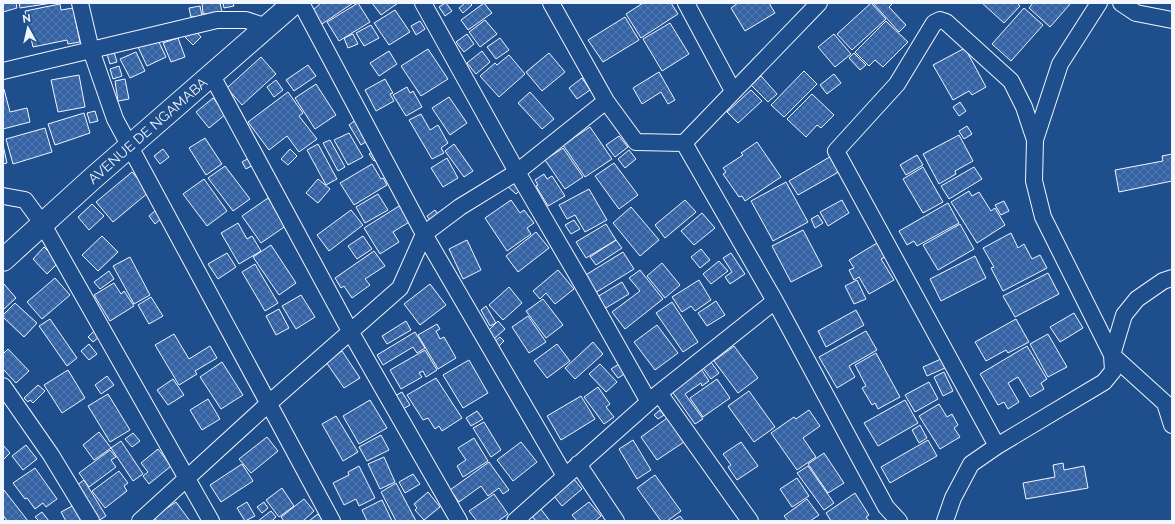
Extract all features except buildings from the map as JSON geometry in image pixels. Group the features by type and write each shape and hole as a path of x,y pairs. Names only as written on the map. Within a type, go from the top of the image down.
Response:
{"main road":[{"name":"AVENUE DE NGAMABA","path":"3,260 42,223 129,146 294,3"}],"street":[{"path":"80,3 91,50 115,119 332,521"},
{"path":"301,3 424,234 565,476"},
{"path":"423,3 517,172 580,280 654,398 750,521"},
{"path":"551,3 606,101 636,142 684,143 819,3"},
{"path":"686,3 733,91"},
{"path":"1099,3 1060,64 1035,140 1034,181 1043,217 1112,355 1165,403 1172,426"},
{"path":"1121,3 1136,13 1172,20"},
{"path":"3,71 217,20 246,20 267,27"},
{"path":"997,446 836,151 897,84 934,23 940,20 946,22 1011,81 1024,107 1035,140"},
{"path":"211,74 350,331 459,521"},
{"path":"140,521 268,404 400,288 424,234 460,207 517,172 606,101"},
{"path":"684,143 776,302 886,507 899,521"},
{"path":"3,196 25,200 42,223 211,521"},
{"path":"945,521 953,498 971,464 997,446 1104,382 1113,371 1112,355 1124,315 1137,299 1163,281 1172,278"},
{"path":"515,521 654,398 776,302"},
{"path":"3,386 51,455 91,521"},
{"path":"578,464 616,521"}]}
